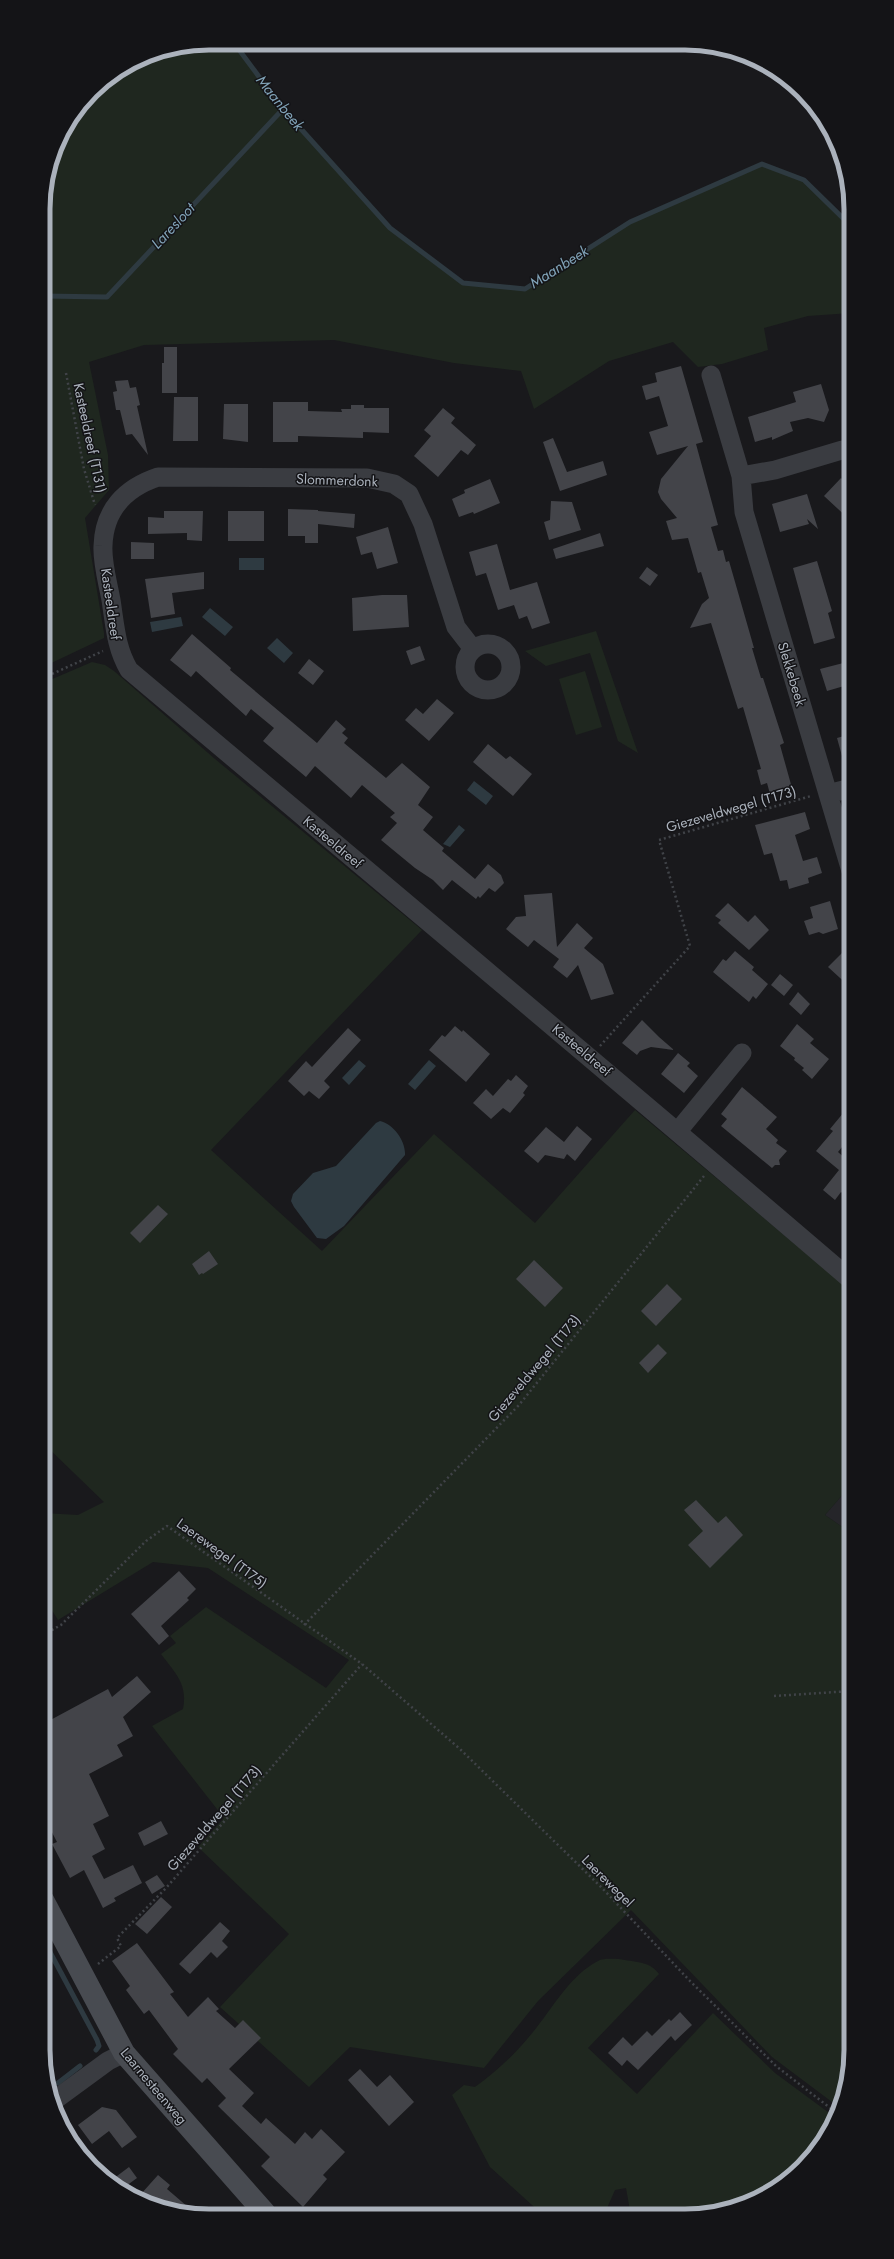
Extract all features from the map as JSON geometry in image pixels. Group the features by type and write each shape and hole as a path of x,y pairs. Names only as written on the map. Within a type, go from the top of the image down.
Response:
{"street":[{"name":"Slekkebeek","path":"711,375 741,476 744,512 844,848"},
{"path":"741,476 775,470 844,450"},
{"name":"Slommerdonk","path":"122,496 139,484 158,478 367,478 394,484 409,494 423,524 456,627 473,649"},
{"name":"Kasteeldreef","path":"122,496 109,517 102,546 117,645 129,670 450,942 590,1057 715,1163 844,1268"},
{"path":"828,794 844,790"},
{"path":"678,1131 742,1053"},
{"name":"Laarnesteenweg","path":"50,1914 124,2052 261,2209"},
{"path":"57,2098 124,2052"}],"path":[{"name":"Kasteeldreef (T131)","path":"66,373 84,470 94,501 106,529"},
{"path":"50,675 117,645"},
{"name":"Giezeveldwegel (T173)","path":"590,1057 690,946 659,840 814,795 828,794"},
{"name":"Giezeveldwegel (T173)","path":"304,1625 519,1405 715,1163"},
{"name":"Laerewegel (T175)","path":"50,1631 61,1625 146,1541 167,1526 304,1625 362,1664"},
{"name":"Giezeveldwegel (T173)","path":"82,1976 121,1946 117,1938 166,1888 362,1664"},
{"name":"Laerewegel","path":"362,1664 466,1755 602,1888 689,1980 776,2066 833,2110"},
{"path":"774,1696 844,1692"}],"shaded area":[{"path":"239,50 283,109 390,228 463,283 525,289 630,222 762,164 804,180 844,219 844,313 808,316 764,328 768,350 722,364 698,367 673,342 609,361 534,409 521,371 454,363 334,340 144,345 89,362 108,455 109,490 85,518 104,638 50,664 50,198 58,158 71,129 89,104 104,89 129,71 158,58 188,51"},
{"path":"239,558 264,558 264,570 239,570"},
{"path":"210,608 233,627 225,636 202,617"},
{"path":"181,617 183,626 152,632 150,622"},
{"path":"596,631 638,753 618,741 590,653 546,666 525,651"},
{"path":"277,638 293,653 284,663 267,648"},
{"path":"92,662 105,665 114,671 215,759 422,930 211,1150 322,1251 434,1134 535,1223 635,1110 844,1285 844,1493 825,1515 844,1528 844,2061 839,2091 835,2104 772,2057 631,1910 538,2001 484,2068 350,2047 309,2087 220,2007 289,1934 198,1847 224,1818 152,1726 183,1709 184,1693 182,1686 179,1679 161,1654 176,1643 170,1636 206,1607 326,1688 349,1660 208,1568 153,1562 58,1620 50,1607 50,1513 78,1515 104,1502 50,1450 50,680"},
{"path":"585,671 602,727 576,735 559,679"},
{"path":"474,781 493,796 486,805 467,790"},
{"path":"459,825 465,830 450,847 443,844"},
{"path":"359,1060 366,1066 349,1085 342,1078"},
{"path":"429,1060 436,1066 415,1090 408,1084"},
{"path":"380,1121 390,1126 398,1134 405,1150 405,1155 344,1226 326,1239 317,1238 294,1207 291,1201 293,1194 313,1173 336,1166 376,1123"},
{"path":"844,1493 844,1528 825,1515"},
{"path":"619,1959 646,1964 659,1974 588,2048 637,2094 713,2013 775,2073 831,2114 823,2130 811,2147 790,2170 765,2188 755,2193 736,2201 706,2208 630,2209 626,2188 615,2190 607,2209 536,2209 490,2167 452,2095 464,2085 475,2087 492,2074 516,2052 564,1991 580,1974 600,1960"}],"building":[{"path":"164,347 177,347 177,393 162,393 162,363 164,363"},
{"path":"681,366 703,442 696,444 718,525 711,527 718,551 723,550 726,562 729,561 761,678 763,678 784,743 780,745 792,788 770,794 767,783 761,785 757,770 761,769 743,707 738,709 711,623 690,628 702,604 709,598 701,572 698,573 688,538 672,540 666,521 677,518 661,499 658,492 661,479 688,446 657,455 649,432 668,426 659,396 646,400 642,386 657,382 655,373"},
{"path":"128,380 130,388 136,387 140,405 137,406 148,455 132,434 126,435 120,410 116,410 113,392 117,391 115,381"},
{"path":"821,384 829,410 824,422 808,418 790,422 793,431 772,440 772,437 755,442 748,417 796,402 793,392"},
{"path":"174,397 198,397 198,441 173,441"},
{"path":"273,402 308,402 308,411 342,412 341,409 351,409 351,405 364,405 364,408 389,408 389,433 363,432 363,438 298,436 298,442 273,442"},
{"path":"224,404 248,404 248,442 223,439"},
{"path":"443,408 455,418 451,423 476,445 468,455 461,450 438,477 414,456 431,436 424,430"},
{"path":"553,438 567,472 603,461 607,475 560,491 543,442"},
{"path":"841,478 844,481 844,515 824,496"},
{"path":"490,479 500,503 474,514 473,512 459,517 452,499 465,493 464,490"},
{"path":"807,494 818,529 807,519 809,524 780,532 772,504"},
{"path":"551,501 572,502 581,530 549,540 544,522 550,520"},
{"path":"288,509 318,510 355,514 354,528 318,524 318,543 305,543 305,536 288,536"},
{"path":"164,511 203,511 202,541 187,540 187,533 148,534 148,517 164,518"},
{"path":"228,511 264,511 264,541 228,541"},
{"path":"388,527 398,563 377,569 372,552 361,555 356,537"},
{"path":"600,533 604,546 556,559 553,549"},
{"path":"131,542 154,543 154,559 131,559"},
{"path":"497,544 510,590 537,582 550,623 532,629 527,616 519,619 514,605 498,610 486,573 476,576 469,552"},
{"path":"817,561 832,611 828,613 835,638 814,644 793,568"},
{"path":"647,567 658,575 650,586 639,578"},
{"path":"204,572 204,589 172,593 175,614 151,618 145,579"},
{"path":"382,595 407,595 409,627 353,631 352,598"},
{"path":"192,634 231,668 230,670 317,743 336,720 346,729 342,733 348,738 344,743 386,778 402,763 430,787 418,805 433,817 423,830 444,848 442,851 475,879 488,864 501,875 504,883 495,892 489,888 480,898 478,896 476,899 452,880 443,890 433,880 415,868 381,840 397,823 390,817 395,813 362,785 351,798 315,766 306,777 263,741 274,728 251,709 246,716 196,671 191,677 170,660"},
{"path":"420,646 425,660 411,665 406,651"},
{"path":"309,659 324,671 313,685 298,673"},
{"path":"844,663 844,686 827,691 820,669"},
{"path":"437,699 454,713 429,741 405,720 416,708 423,714"},
{"path":"844,736 844,763 837,738"},
{"path":"488,744 506,759 510,756 532,774 513,796 473,762"},
{"path":"805,812 810,829 795,835 803,861 817,857 822,873 808,878 809,883 789,889 787,880 780,881 772,853 764,855 755,825"},
{"path":"552,893 557,947 577,923 593,938 584,948 603,964 614,994 591,1000 578,965 567,978 553,967 559,959 534,940 528,947 506,929 516,917 526,916 524,895"},
{"path":"830,901 838,929 823,934 819,932 809,935 804,921 813,918 810,907"},
{"path":"728,903 748,922 755,915 769,930 749,950 718,923 721,920 715,916"},
{"path":"735,951 754,967 752,970 768,984 756,999 753,996 749,1002 713,972 723,959 726,961"},
{"path":"844,951 844,982 828,967"},
{"path":"780,974 793,985 784,996 771,985"},
{"path":"798,992 810,1004 801,1015 789,1004"},
{"path":"642,1020 674,1050 651,1047 640,1051 637,1055 622,1043"},
{"path":"797,1024 814,1039 810,1043 829,1059 812,1079 802,1070 804,1068 794,1060 795,1058 780,1046"},
{"path":"455,1026 462,1032 463,1030 490,1054 466,1082 429,1050 442,1035 445,1037"},
{"path":"348,1028 361,1040 324,1081 330,1087 319,1099 309,1091 304,1096 288,1081 306,1061 312,1067"},
{"path":"678,1053 690,1063 687,1066 698,1076 684,1093 661,1074"},
{"path":"516,1075 528,1086 523,1093 525,1095 510,1113 503,1108 491,1119 473,1103 486,1089 493,1096 508,1079 511,1081"},
{"path":"742,1087 777,1117 766,1129 778,1140 776,1143 787,1151 779,1160 780,1165 775,1165 772,1168 721,1126 727,1119 721,1114"},
{"path":"844,1112 844,1145 838,1152 844,1157 844,1194 841,1192 835,1200 823,1190 839,1170 816,1151 833,1131 830,1129"},
{"path":"577,1126 592,1139 575,1161 567,1154 564,1159 545,1155 538,1163 524,1151 546,1127 564,1142"},
{"path":"158,1205 168,1214 140,1243 130,1233"},
{"path":"209,1251 218,1264 199,1275 192,1264"},
{"path":"534,1260 563,1288 545,1307 516,1279"},
{"path":"667,1284 682,1299 656,1326 641,1311"},
{"path":"658,1344 667,1353 648,1373 639,1363"},
{"path":"696,1500 718,1523 726,1516 743,1535 710,1568 688,1545 703,1531 684,1510"},
{"path":"179,1571 196,1589 187,1598 189,1600 161,1626 169,1636 159,1645 131,1614"},
{"path":"137,1676 151,1692 123,1717 133,1736 117,1745 123,1756 89,1774 109,1816 93,1824 105,1849 92,1856 104,1879 133,1865 142,1883 114,1898 116,1901 103,1908 84,1870 70,1878 52,1844 57,1842 50,1828 50,1720 108,1689 112,1697"},
{"path":"161,1821 168,1834 144,1846 138,1833"},
{"path":"157,1875 165,1886 152,1894 145,1882"},
{"path":"161,1897 172,1907 147,1934 135,1924"},
{"path":"220,1922 230,1931 222,1941 228,1947 217,1958 211,1952 190,1974 179,1964"},
{"path":"137,1943 174,1992 170,1994 188,2017 208,1997 219,2009 216,2011 235,2028 243,2020 261,2038 229,2069 254,2093 242,2106 261,2124 266,2118 295,2144 305,2132 312,2139 321,2129 345,2152 323,2175 327,2179 303,2207 261,2166 270,2157 218,2106 226,2098 207,2078 202,2083 173,2054 178,2049 149,2010 144,2014 126,1990 130,1986 112,1961"},
{"path":"680,2012 692,2025 675,2041 671,2036 638,2070 627,2060 622,2066 608,2053 623,2037 632,2046 647,2031 652,2036 669,2019 671,2021"},
{"path":"360,2069 377,2087 390,2075 414,2102 389,2126 348,2080"},
{"path":"102,2107 116,2110 137,2137 122,2148 109,2131 92,2144 78,2125"},
{"path":"129,2167 137,2178 126,2186 115,2178"},
{"path":"158,2175 170,2185 167,2189 189,2208 168,2204 141,2194"}],"waterway":[{"name":"Maanbeek","path":"239,50 283,109 390,228 463,283 525,289 630,222 762,164 804,180 844,219"},
{"name":"Laresloot","path":"50,296 107,297 283,109"},
{"path":"50,1952 97,2040 99,2046 96,2050"},
{"path":"58,2083 80,2066"}]}
